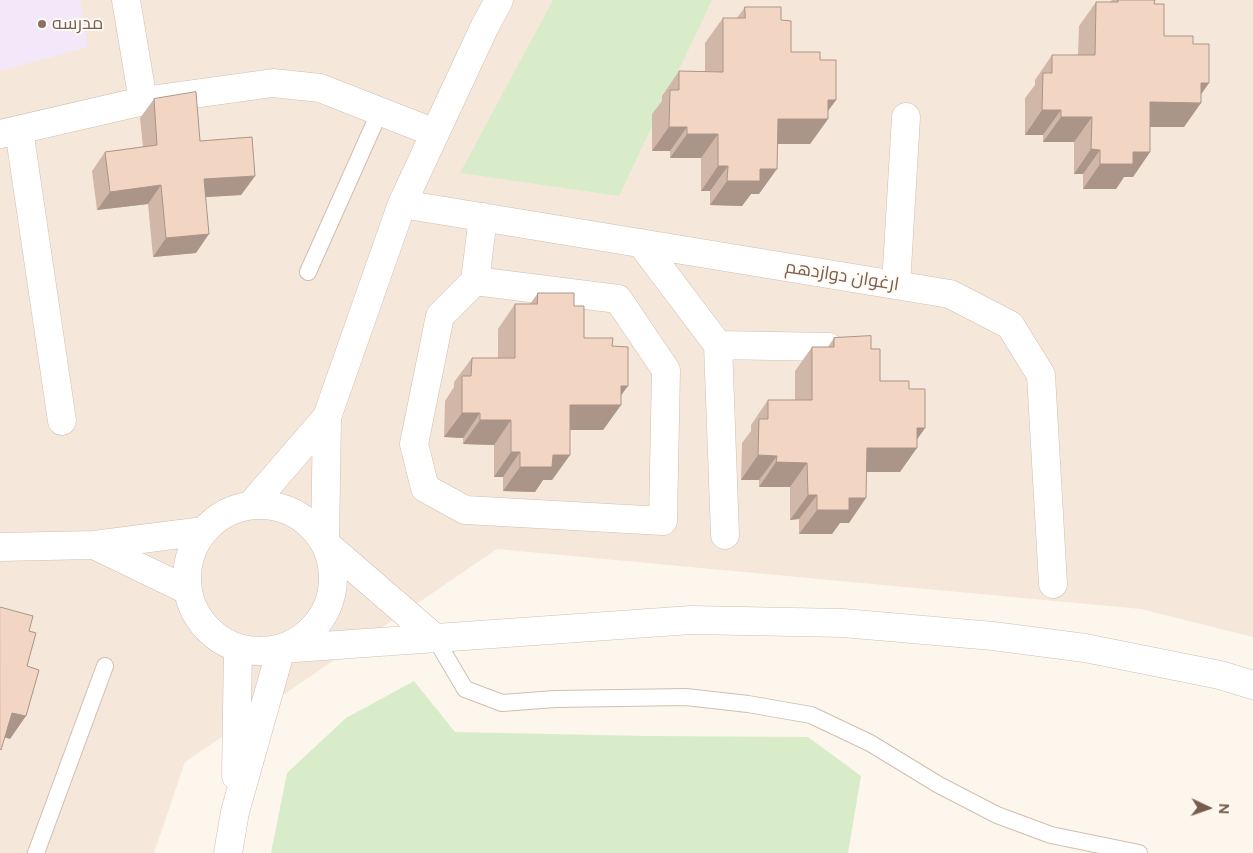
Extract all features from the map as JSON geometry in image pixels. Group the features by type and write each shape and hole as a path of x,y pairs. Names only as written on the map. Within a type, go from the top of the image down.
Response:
{"street":[{"path":"126,0 143,101"},
{"path":"228,853 235,812 282,649 301,639 317,625 328,606 333,585 332,564 325,543 327,417 402,204 434,133 499,0"},
{"path":"62,421 9,132 143,101 273,83 320,88 434,133"},
{"path":"896,285 906,117"},
{"name":"ارغوان دوازدهم","path":"402,204 950,294 1010,325 1041,375 1052,584"},
{"path":"475,280 618,299 666,370 663,521 465,510 425,488 414,444 440,316 475,280 483,217"},
{"path":"641,243 718,345 725,535"},
{"path":"718,345 830,347"},
{"path":"251,505 327,417"},
{"path":"435,638 325,543 312,526 294,513 273,506 251,505 233,510 217,518 204,531 193,549 187,569 187,590 193,610 204,627 219,640 238,649 260,652 691,620 843,623 993,636 1085,648 1220,675 1253,684"},
{"path":"0,547 94,545 204,531"},
{"path":"94,545 187,590"},
{"path":"235,812 238,649"}],"lane":[{"path":"308,272 380,111"},
{"path":"435,638 465,689 502,703 555,699 686,698 748,704 811,715 870,743 939,785 997,816 1051,835 1139,853"},
{"path":"36,853 105,666"}],"shaded area":[{"path":"0,0 1253,0 1253,637 1141,609 497,549 185,762 154,853 0,853"},
{"name":"مدرسه","path":"0,0 80,0 88,47 0,71"}],"green space":[{"path":"553,0 712,0 619,196 460,173"},
{"path":"414,681 455,732 808,737 861,776 848,853 271,853 287,773 346,718"}],"building":[{"path":"1118,0 1155,0 1154,4 1164,4 1164,36 1193,36 1193,44 1209,44 1209,83 1201,83 1201,103 1150,102 1150,152 1133,152 1133,164 1100,164 1100,150 1091,149 1092,117 1061,117 1061,110 1042,110 1043,73 1052,73 1052,55 1095,55 1096,2 1118,2"},
{"path":"745,7 781,7 781,20 791,21 791,52 820,52 820,60 836,60 836,100 828,100 828,119 778,119 777,169 760,169 760,181 727,181 728,166 718,166 718,134 687,134 687,127 669,127 670,90 679,90 679,71 723,72 723,18 745,18"},
{"path":"196,92 200,141 252,137 255,176 204,179 209,234 166,238 161,185 110,192 105,152 157,145 154,99"},
{"path":"538,293 574,293 574,306 584,306 584,338 613,338 612,346 628,347 628,386 621,386 621,405 570,405 570,455 553,455 552,467 520,467 520,452 511,452 511,420 480,420 480,413 462,413 462,376 471,376 472,358 515,358 515,304 537,304"},
{"path":"871,336 871,349 880,349 880,381 909,381 909,389 925,389 925,428 917,428 917,448 867,448 866,498 849,498 849,510 817,510 817,495 808,495 807,463 776,462 777,456 758,455 759,419 768,419 768,400 812,400 812,347 834,347 834,338"},
{"path":"0,607 33,616 29,631 36,633 27,666 39,670 26,716 12,713 1,750 0,749"}],"place":[{"name":"مدرسه","path":"42,24"}]}
